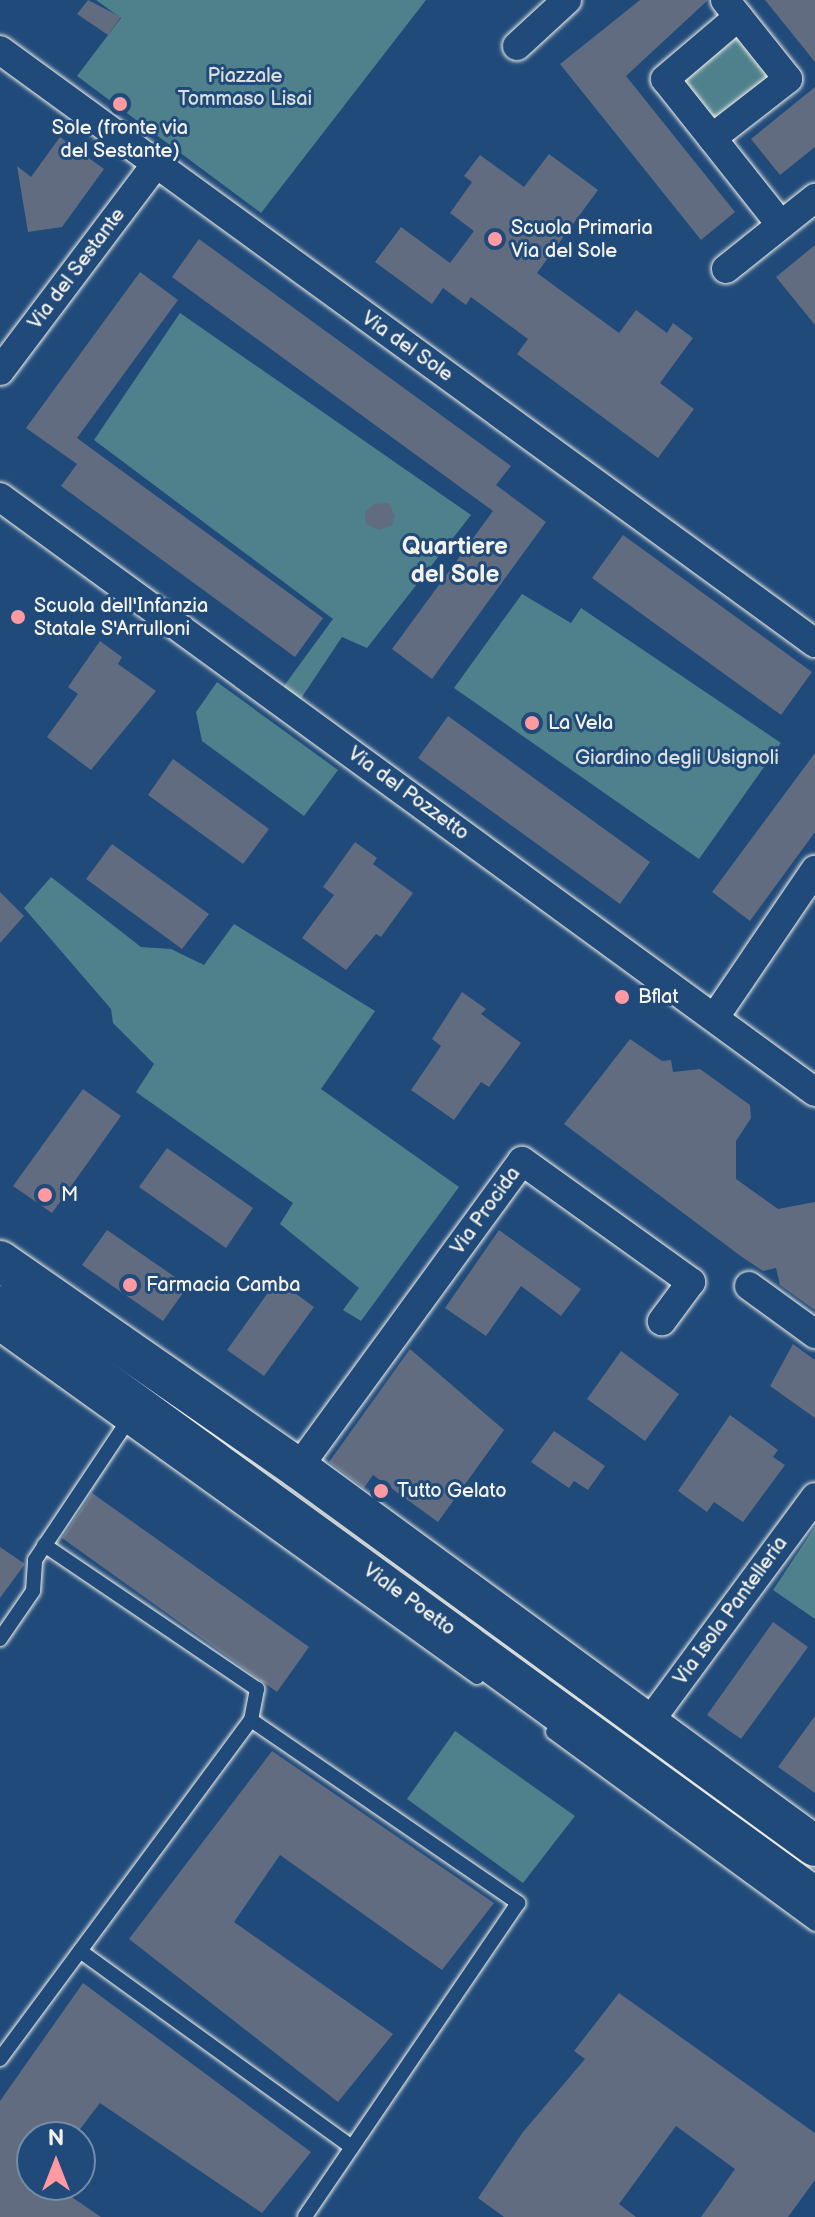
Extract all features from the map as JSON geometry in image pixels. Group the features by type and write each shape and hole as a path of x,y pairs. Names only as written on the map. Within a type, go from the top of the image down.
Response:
{"main road":[{"name":"Viale Poetto","path":"0,1261 301,1465 651,1720 815,1846"},
{"name":"Viale Poetto","path":"0,1306 132,1415 815,1898"}],"street":[{"path":"517,46 567,0"},
{"path":"712,138 788,79 732,8 665,79 781,225"},
{"name":"Via del Sole","path":"0,50 154,167 608,489 815,643"},
{"name":"Via del Sestante","path":"0,371 154,167"},
{"path":"726,269 815,198"},
{"name":"Via del Pozzetto","path":"0,497 815,1092"},
{"path":"715,1017 815,870"},
{"name":"Via Procida","path":"301,1465 522,1161 691,1282 662,1321"},
{"path":"749,1286 815,1334"},
{"name":"Via Isola Pantelleria","path":"651,1720 815,1497"}],"lane":[{"name":"Viale Poetto","path":"0,1246 301,1465"},
{"path":"0,1335 132,1415 487,1684"},
{"path":"0,1639 33,1591 35,1560 132,1415"},
{"path":"0,2059 251,1720 257,1689 44,1545"},
{"path":"251,1720 518,1903 305,2217"},
{"name":"Viale Poetto","path":"651,1720 815,1832"},
{"path":"538,1721 815,1924"},
{"path":"80,1951 352,2147"}],"green space":[{"name":"Piazzale Tommaso Lisai","path":"96,0 426,0 261,213 77,76 121,18"},
{"path":"738,25 781,78 712,130 673,79"},
{"path":"180,313 471,515 367,648 342,637 298,703 281,690 333,619 94,440"},
{"name":"Giardino degli Usignoli","path":"522,594 571,623 581,608 781,743 699,859 454,688"},
{"path":"217,682 338,770 304,816 202,741 196,712"},
{"path":"51,877 141,947 171,949 204,965 234,924 375,1011 321,1089 459,1187 361,1321 343,1310 359,1288 280,1224 293,1203 136,1092 154,1064 113,1023 111,1009 24,908"},
{"path":"815,1527 815,1619 773,1590"},
{"path":"455,1731 575,1816 523,1883 407,1799"}],"building":[{"path":"88,0 121,17 108,35 77,14"},
{"path":"640,0 708,0 626,76 735,212 701,240 560,64"},
{"path":"765,0 815,0 815,62"},
{"path":"815,87 815,147 780,175 751,139"},
{"path":"60,137 104,169 62,227 28,232 17,166 31,177"},
{"path":"549,154 598,190 537,273 619,333 636,310 667,333 673,323 693,338 660,383 694,409 658,458 517,354 528,339 471,297 466,305 443,288 432,304 375,262 401,227 450,263 474,231 450,213 472,182 464,176 480,155 524,187"},
{"path":"199,239 511,466 496,485 546,522 432,679 392,649 493,511 172,277"},
{"path":"815,245 815,325 776,277"},
{"path":"140,272 178,300 77,438 323,618 295,657 61,486 77,464 26,428"},
{"path":"388,503 395,515 392,525 379,530 366,524 365,512 374,504"},
{"path":"623,535 812,672 781,715 592,578"},
{"path":"100,641 122,657 118,664 156,691 91,770 47,737 78,694 68,687"},
{"path":"448,716 650,862 620,904 418,758"},
{"path":"815,753 815,832 750,921 712,892"},
{"path":"173,759 269,829 243,864 148,795"},
{"path":"355,842 377,858 373,864 413,893 381,937 376,934 346,970 302,938 334,895 323,887"},
{"path":"112,844 209,914 182,949 86,879"},
{"path":"0,892 24,916 0,943"},
{"path":"462,992 486,1009 481,1014 521,1043 489,1087 481,1082 454,1120 411,1090 441,1046 432,1039"},
{"path":"630,1039 662,1061 671,1060 673,1072 700,1069 750,1105 751,1118 736,1141 736,1179 778,1209 815,1202 815,1310 780,1285 776,1268 763,1271 742,1257 564,1124"},
{"path":"83,1089 121,1116 52,1213 13,1186"},
{"path":"167,1148 253,1208 226,1248 139,1187"},
{"path":"107,1230 188,1286 163,1321 82,1265"},
{"path":"499,1230 581,1289 561,1316 521,1286 486,1336 445,1308"},
{"path":"277,1280 314,1307 264,1376 227,1350"},
{"path":"793,1344 815,1360 815,1418 770,1386"},
{"path":"410,1349 504,1430 438,1522 373,1475 364,1488 329,1462"},
{"path":"621,1351 679,1394 645,1441 587,1399"},
{"path":"730,1415 778,1450 773,1457 785,1465 743,1522 714,1502 707,1512 678,1491"},
{"path":"554,1431 605,1466 588,1490 574,1481 569,1488 531,1462"},
{"path":"92,1493 309,1647 277,1692 62,1538"},
{"path":"0,1547 25,1564 0,1598"},
{"path":"773,1622 808,1647 741,1739 707,1715"},
{"path":"815,1716 815,1793 778,1767"},
{"path":"272,1751 494,1903 442,1970 280,1855 234,1922 393,2034 338,2102 129,1939"},
{"path":"83,1983 311,2152 262,2213 100,2103 86,2121 16,2121 16,2201 78,2201 101,2217 0,2217 0,2101"},
{"path":"619,1993 815,2133 815,2180 788,2217 701,2217 735,2169 676,2126 619,2204 636,2217 504,2217 478,2198 523,2132 585,2059 574,2051"}],"place":[{"name":"Sole (fronte via del Sestante)","path":"120,104"},
{"name":"Scuola Primaria Via del Sole","path":"495,239"},
{"name":"Scuola dell'Infanzia Statale S'Arrulloni","path":"18,617"},
{"name":"La Vela","path":"532,723"},
{"name":"Bflat","path":"622,997"},
{"name":"M","path":"45,1195"},
{"name":"Farmacia Camba","path":"130,1285"},
{"name":"Tutto Gelato","path":"381,1491"}],"district":[{"name":"Quartiere del Sole","path":"455,561"}]}
